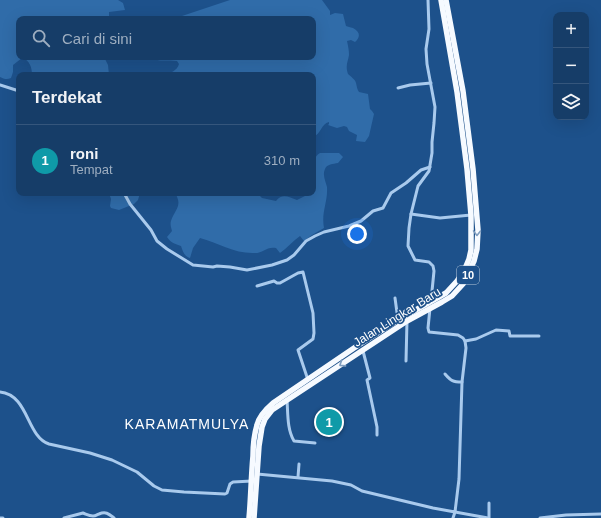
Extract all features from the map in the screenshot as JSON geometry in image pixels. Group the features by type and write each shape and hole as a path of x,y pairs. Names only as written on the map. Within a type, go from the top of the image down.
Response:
{"highway":[{"name":"Jalan Lingkar Baru","path":"249,518 253,481 254,444 257,425 266,409 357,346 398,320 446,293 457,281 469,259 471,250 471,215 467,169 457,92 441,0"},
{"name":"Jalan Lingkar Baru","path":"254,518 256,505 253,481 256,474 262,427 265,418 272,410 407,321 452,296 463,284 474,261 477,249 478,230 473,169 463,91 446,0"}],"street":[{"path":"428,0 429,29 426,49 434,112 432,153 428,174 418,186 411,214 408,246 414,260 429,262 433,266 434,272 428,328 430,332 458,335 465,341 466,348 462,382 459,479 453,518"},
{"path":"398,88 410,84 431,83"},
{"path":"0,85 16,90"},
{"path":"126,196 130,204 151,230 157,241 193,265 230,267 246,270 272,265 287,260 294,255 306,241 315,236 361,221 373,211 383,208 391,193 421,170 430,167"},
{"path":"411,214 440,218 471,215"},
{"path":"257,286 274,281 280,283 298,273 304,272 313,313 314,332 313,339 298,350 308,380"},
{"path":"395,298 398,320"},
{"path":"406,361 407,321"},
{"path":"465,341 476,339 496,330 509,331 510,336 539,336"},
{"path":"363,351 370,378 367,380 377,427 377,435"},
{"path":"445,374 453,382 462,382"},
{"path":"0,392 6,393 18,402 30,420 38,438 43,442 90,453 112,460 137,472 159,489 178,492 224,494 227,493 230,484 233,482 253,481"},
{"path":"287,400 290,429 294,441 315,442"},
{"path":"298,477 299,464"},
{"path":"256,474 332,481 351,485 362,491 433,508 488,518 489,503"},
{"path":"64,518 83,513 94,516 106,513 114,518"},
{"path":"540,518 566,515 596,516 601,514"}],"shaded area":[{"path":"0,0 118,0 123,3 125,10 109,12 109,16 16,16 16,60 19,60 13,65 11,78 6,79 0,77"},
{"path":"230,0 322,0 330,11 330,15 335,13 343,14 346,26 356,30 359,35 355,42 351,40 347,41 349,55 347,71 348,74 355,80 359,92 368,94 370,109 374,114 369,136 365,142 356,141 357,135 349,131 347,127 344,126 337,128 328,125 329,122 324,125 316,136 316,72 171,72 177,68 179,64 174,60 316,60 316,16 182,16"},
{"path":"26,60 106,60 109,72 32,72"},
{"path":"320,153 339,153 343,157 338,163 327,166 324,171 327,192 323,217 324,228 304,241 300,236 280,253 276,248 273,248 258,253 248,253 240,252 200,238 193,248 190,258 185,255 181,246 175,244 167,237 172,231 171,222 178,207 176,196 260,196 262,198 276,201 283,196 297,200 305,196 316,196 317,156"},
{"path":"110,196 139,196 138,200 134,204 119,210 111,208"}],"place":[{"name":"roni","path":"329,422"}],"district":[{"name":"KARAMATMULYA","path":"187,424"}]}
